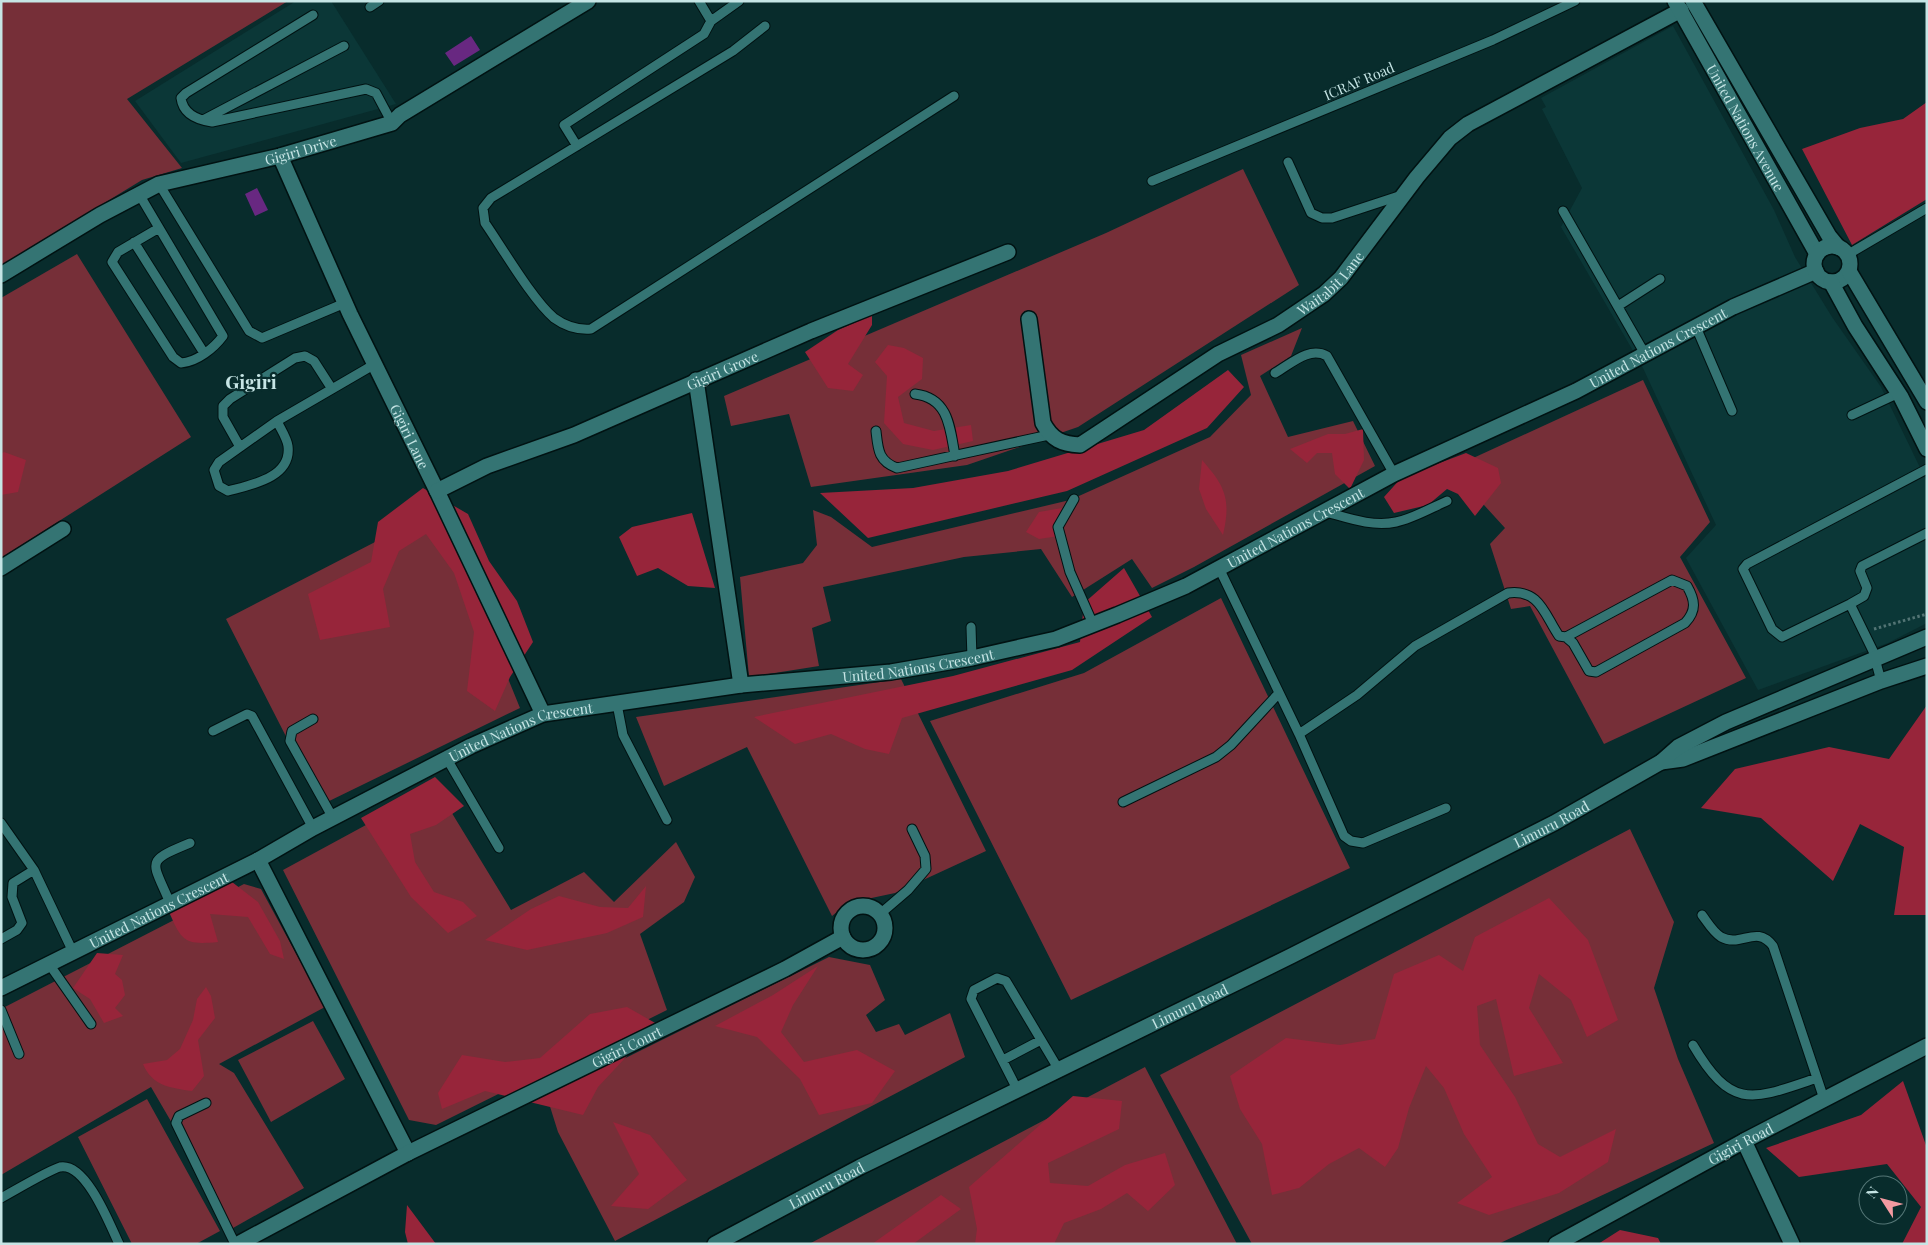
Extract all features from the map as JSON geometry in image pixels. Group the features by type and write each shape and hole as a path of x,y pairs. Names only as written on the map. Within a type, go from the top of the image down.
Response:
{"street":[{"name":"Gigiri Drive","path":"1,276 159,184 280,156 392,123 400,115 570,6 588,1"},
{"name":"United Nations Avenue","path":"1693,1 1825,228 1843,251"},
{"name":"United Nations Avenue","path":"1678,6 1817,254"},
{"name":"Waitabit Lane","path":"1049,435 1064,444 1080,445 1218,354 1305,309 1341,278 1402,195 1450,138 1468,124 1678,6"},
{"name":"Gigiri Lane","path":"280,156 345,303 543,714"},
{"path":"1849,271 1840,280 1831,282 1822,280 1814,264 1817,254 1829,246 1843,251 1849,271 1927,402"},
{"name":"Gigiri Grove","path":"437,491 487,466 574,435 696,380 1008,252"},
{"name":"United Nations Crescent","path":"1,988 258,860 313,828 501,731 543,714 742,685 891,672 972,658 1056,639 1186,586 1394,474 1576,391 1732,307 1816,271"},
{"path":"1831,282 1855,326 1899,393 1927,449"},
{"path":"1029,319 1043,423 1049,435"},
{"path":"696,380 742,685"},
{"path":"1,568 63,529"},
{"name":"Limuru Road","path":"714,1244 860,1167 1018,1091 1554,823 1661,762 1678,747 1750,710 1896,652 1927,637"},
{"name":"Limuru Road","path":"1661,762 1682,759 1881,681 1927,666"},
{"path":"258,860 408,1153"},
{"path":"865,906 874,909 880,914 885,923 885,932 874,947 866,950 856,949 849,945 843,937 841,928 843,919 848,912 856,907 865,906"},
{"name":"Gigiri Court","path":"236,1244 408,1153 785,969 843,937"},
{"name":"Gigiri Road","path":"1556,1244 1744,1140 1927,1046"},
{"path":"1744,1140 1792,1244"}],"lane":[{"path":"370,7 379,1"},
{"path":"699,1 711,21"},
{"path":"577,146 564,124 704,34 711,21 739,1"},
{"name":"ICRAF Road","path":"1152,180 1493,40 1575,1"},
{"path":"313,15 186,92 181,98 182,104 192,116 212,122 366,89 376,93 392,123"},
{"path":"765,26 733,50 490,198 483,208 485,223 540,302 555,318 581,330 591,330 954,96"},
{"path":"203,120 344,46"},
{"path":"1288,162 1311,213 1322,218 1332,218 1402,195"},
{"path":"159,184 249,331 255,336 262,338 345,303"},
{"path":"139,194 160,228 223,336 216,345 189,363 181,363 173,358 116,272 112,262 118,252 160,228"},
{"path":"1843,251 1927,208"},
{"path":"1563,211 1645,354"},
{"path":"134,242 204,353"},
{"path":"1618,306 1660,279"},
{"path":"1696,327 1732,411"},
{"path":"1275,373 1312,352 1320,352 1327,356 1394,474"},
{"path":"240,447 223,417 223,406 230,399 295,358 305,356 314,361 332,389"},
{"path":"277,421 288,446 286,458 278,473 254,484 228,490 219,486 214,470 219,462 277,421 375,364"},
{"path":"1852,416 1899,393"},
{"path":"915,394 928,396 937,401 950,423 956,456"},
{"path":"876,431 879,455 886,464 896,468 1049,435"},
{"path":"1927,469 1744,566 1744,571 1772,629 1782,637 1864,596 1867,588 1860,571 1862,566 1927,533"},
{"path":"1074,499 1058,527 1070,572 1093,624"},
{"path":"1326,512 1363,521 1389,523 1397,522 1447,501"},
{"path":"1219,568 1300,734 1344,836 1351,841 1363,843 1446,808"},
{"path":"1300,734 1357,694 1415,646 1508,593 1518,592 1538,601 1559,636 1573,643 1588,670 1596,672 1685,623 1694,610 1694,602 1687,586 1672,580 1566,638"},
{"path":"1850,604 1875,659 1881,681"},
{"path":"971,627 972,658"},
{"path":"1123,802 1216,758 1231,745 1279,693"},
{"path":"617,704 623,735 667,820"},
{"path":"213,731 241,716 247,714 252,716 313,828"},
{"path":"313,719 292,731 290,741 333,818"},
{"path":"448,759 499,848"},
{"path":"1,822 34,870 73,952"},
{"path":"880,914 908,890 926,869 925,856 912,829"},
{"path":"170,903 155,866 157,859 162,854 190,843"},
{"path":"1,939 17,930 22,923 12,897 13,882 34,870"},
{"path":"1702,915 1722,938 1732,940 1758,935 1766,938 1773,946 1824,1099"},
{"path":"49,964 91,1024"},
{"path":"1018,1091 971,999 974,990 997,978 1006,981 1059,1070"},
{"path":"1,1010 19,1054"},
{"path":"1002,1060 1041,1040"},
{"path":"1693,1045 1706,1067 1720,1083 1742,1096 1775,1092 1817,1078"},
{"path":"206,1103 179,1116 176,1123 236,1244"},
{"path":"1,1198 60,1167 72,1169 86,1180 120,1244"}],"path":[{"path":"1864,632 1927,614"}],"shaded area":[{"path":"1,1 288,1 127,99 182,168 142,180 1,266"},
{"path":"296,1 331,1 396,104 181,163 135,101"},
{"path":"1673,26 1774,210 1795,257 1832,317 1881,387 1927,482 1927,623 1888,643 1758,690 1686,558 1716,525 1643,368 1561,227 1582,188 1542,109 1546,107 1541,98"},
{"path":"471,36 480,50 454,66 445,53"},
{"path":"1927,102 1927,199 1852,245 1802,149 1860,128 1903,119"},
{"path":"1243,169 1299,285 1078,427 967,465 811,487 789,414 731,426 724,396 1106,233"},
{"path":"257,188 268,210 255,216 245,194"},
{"path":"77,254 191,437 1,558 1,298"},
{"path":"872,315 872,325 848,364 863,375 853,391 828,388 805,352 838,330"},
{"path":"1302,328 1291,356 1260,376 1288,437 1353,421 1375,466 1194,567 1152,588 1132,559 1072,597 1041,549 964,557 823,587 831,621 812,628 819,666 749,677 740,577 803,563 817,545 813,510 831,517 872,547 1070,500 1210,437 1251,395 1241,355"},
{"path":"888,345 904,348 923,358 922,379 898,397 904,423 934,431 971,425 973,441 933,450 903,444 884,423 887,376 875,362"},
{"path":"1228,370 1244,387 1207,428 1067,491 868,538 820,493 913,488 1008,471 1144,430"},
{"path":"1643,380 1710,522 1680,557 1746,678 1604,744 1530,606 1511,609 1490,544 1505,528 1484,505 1458,465"},
{"path":"1363,429 1364,460 1350,489 1335,474 1332,453 1317,453 1307,463 1290,449 1328,434 1345,434"},
{"path":"4,452 26,460 18,492 1,495 1,454"},
{"path":"1466,453 1498,468 1501,483 1475,516 1458,494 1447,489 1428,505 1394,513 1384,497 1402,477"},
{"path":"1202,460 1217,478 1224,494 1226,512 1223,535 1206,509 1199,489"},
{"path":"423,488 468,514 489,561 517,601 533,642 510,677 495,711 467,691 474,632 454,573 426,534 399,551 383,589 390,627 320,640 308,594 371,562 378,522"},
{"path":"1062,508 1059,536 1039,539 1026,532 1039,512"},
{"path":"439,509 520,708 321,805 226,619"},
{"path":"692,513 715,588 688,586 658,568 637,576 619,537 632,527"},
{"path":"1124,568 1152,617 1072,670 902,718 889,754 865,749 831,734 795,744 754,717 953,676 1080,642 1084,603"},
{"path":"1221,598 1350,868 1071,1000 930,721 1084,673"},
{"path":"901,679 986,851 895,893 848,903 832,916 747,747 664,786 636,717"},
{"path":"1927,705 1927,915 1894,915 1904,847 1860,824 1833,881 1761,818 1701,808 1735,769 1829,747 1889,759"},
{"path":"435,777 464,806 436,825 410,834 415,862 434,892 463,902 477,916 448,933 411,897 361,818"},
{"path":"436,787 511,910 584,872 614,902 676,842 695,877 684,902 640,934 667,1010 436,1125 409,1120 283,870"},
{"path":"1630,829 1674,922 1654,988 1678,1059 1714,1143 1498,1244 1252,1244 1160,1075"},
{"path":"232,882 258,902 280,941 284,959 270,954 248,917 210,914 218,942 191,942 178,930 169,912"},
{"path":"244,884 261,889 325,1007 219,1064 234,1073 304,1188 233,1228 151,1087 1,1175 1,1009"},
{"path":"646,886 643,917 607,933 527,950 485,940 531,909 559,896 600,907 628,908"},
{"path":"1549,898 1588,940 1618,1020 1587,1037 1571,1000 1539,974 1529,1008 1563,1063 1514,1076 1496,999 1477,1006 1480,1045 1515,1097 1538,1144 1560,1157 1616,1129 1608,1162 1559,1193 1489,1215 1457,1203 1492,1177 1464,1134 1444,1088 1426,1066 1409,1108 1398,1148 1385,1167 1359,1148 1329,1164 1299,1188 1272,1195 1262,1144 1240,1109 1230,1076 1286,1038 1340,1045 1375,1039 1394,974 1439,955 1463,971 1475,937"},
{"path":"97,953 123,955 115,974 122,980 125,995 115,1008 123,1016 104,1023 90,999 73,988"},
{"path":"829,957 870,965 885,1000 866,1015 876,1032 899,1024 905,1035 950,1013 965,1057 615,1241 558,1132 547,1097"},
{"path":"818,966 793,1005 781,1032 804,1062 857,1050 895,1071 872,1103 819,1115 800,1079 757,1037 715,1026 773,995"},
{"path":"206,987 211,996 215,1018 198,1040 204,1076 192,1091 163,1085 152,1077 143,1064 167,1060 180,1049 193,1020 197,999"},
{"path":"627,1007 657,1024 598,1087 583,1115 485,1091 442,1109 438,1093 462,1055 505,1062 540,1058 590,1014"},
{"path":"313,1021 345,1079 271,1122 238,1060"},
{"path":"1145,1067 1237,1244 809,1244"},
{"path":"1903,1081 1927,1148 1927,1244 1902,1244 1921,1207 1908,1191 1908,1175 1896,1175 1887,1164 1799,1177 1766,1148 1861,1115"},
{"path":"1073,1096 1122,1101 1119,1129 1048,1163 1050,1183 1088,1186 1125,1165 1165,1153 1175,1185 1148,1211 1127,1193 1101,1209 1064,1223 1054,1244 975,1244 977,1229 969,1187"},
{"path":"147,1099 220,1231 196,1244 132,1244 78,1137"},
{"path":"613,1122 650,1135 687,1180 648,1209 611,1206 639,1174"},
{"path":"941,1195 961,1209 913,1244 872,1244"},
{"path":"407,1205 436,1244 408,1244 405,1232"},
{"path":"1620,1230 1658,1238 1661,1244 1598,1244"}],"district":[{"name":"Gigiri","path":"251,381"}]}
